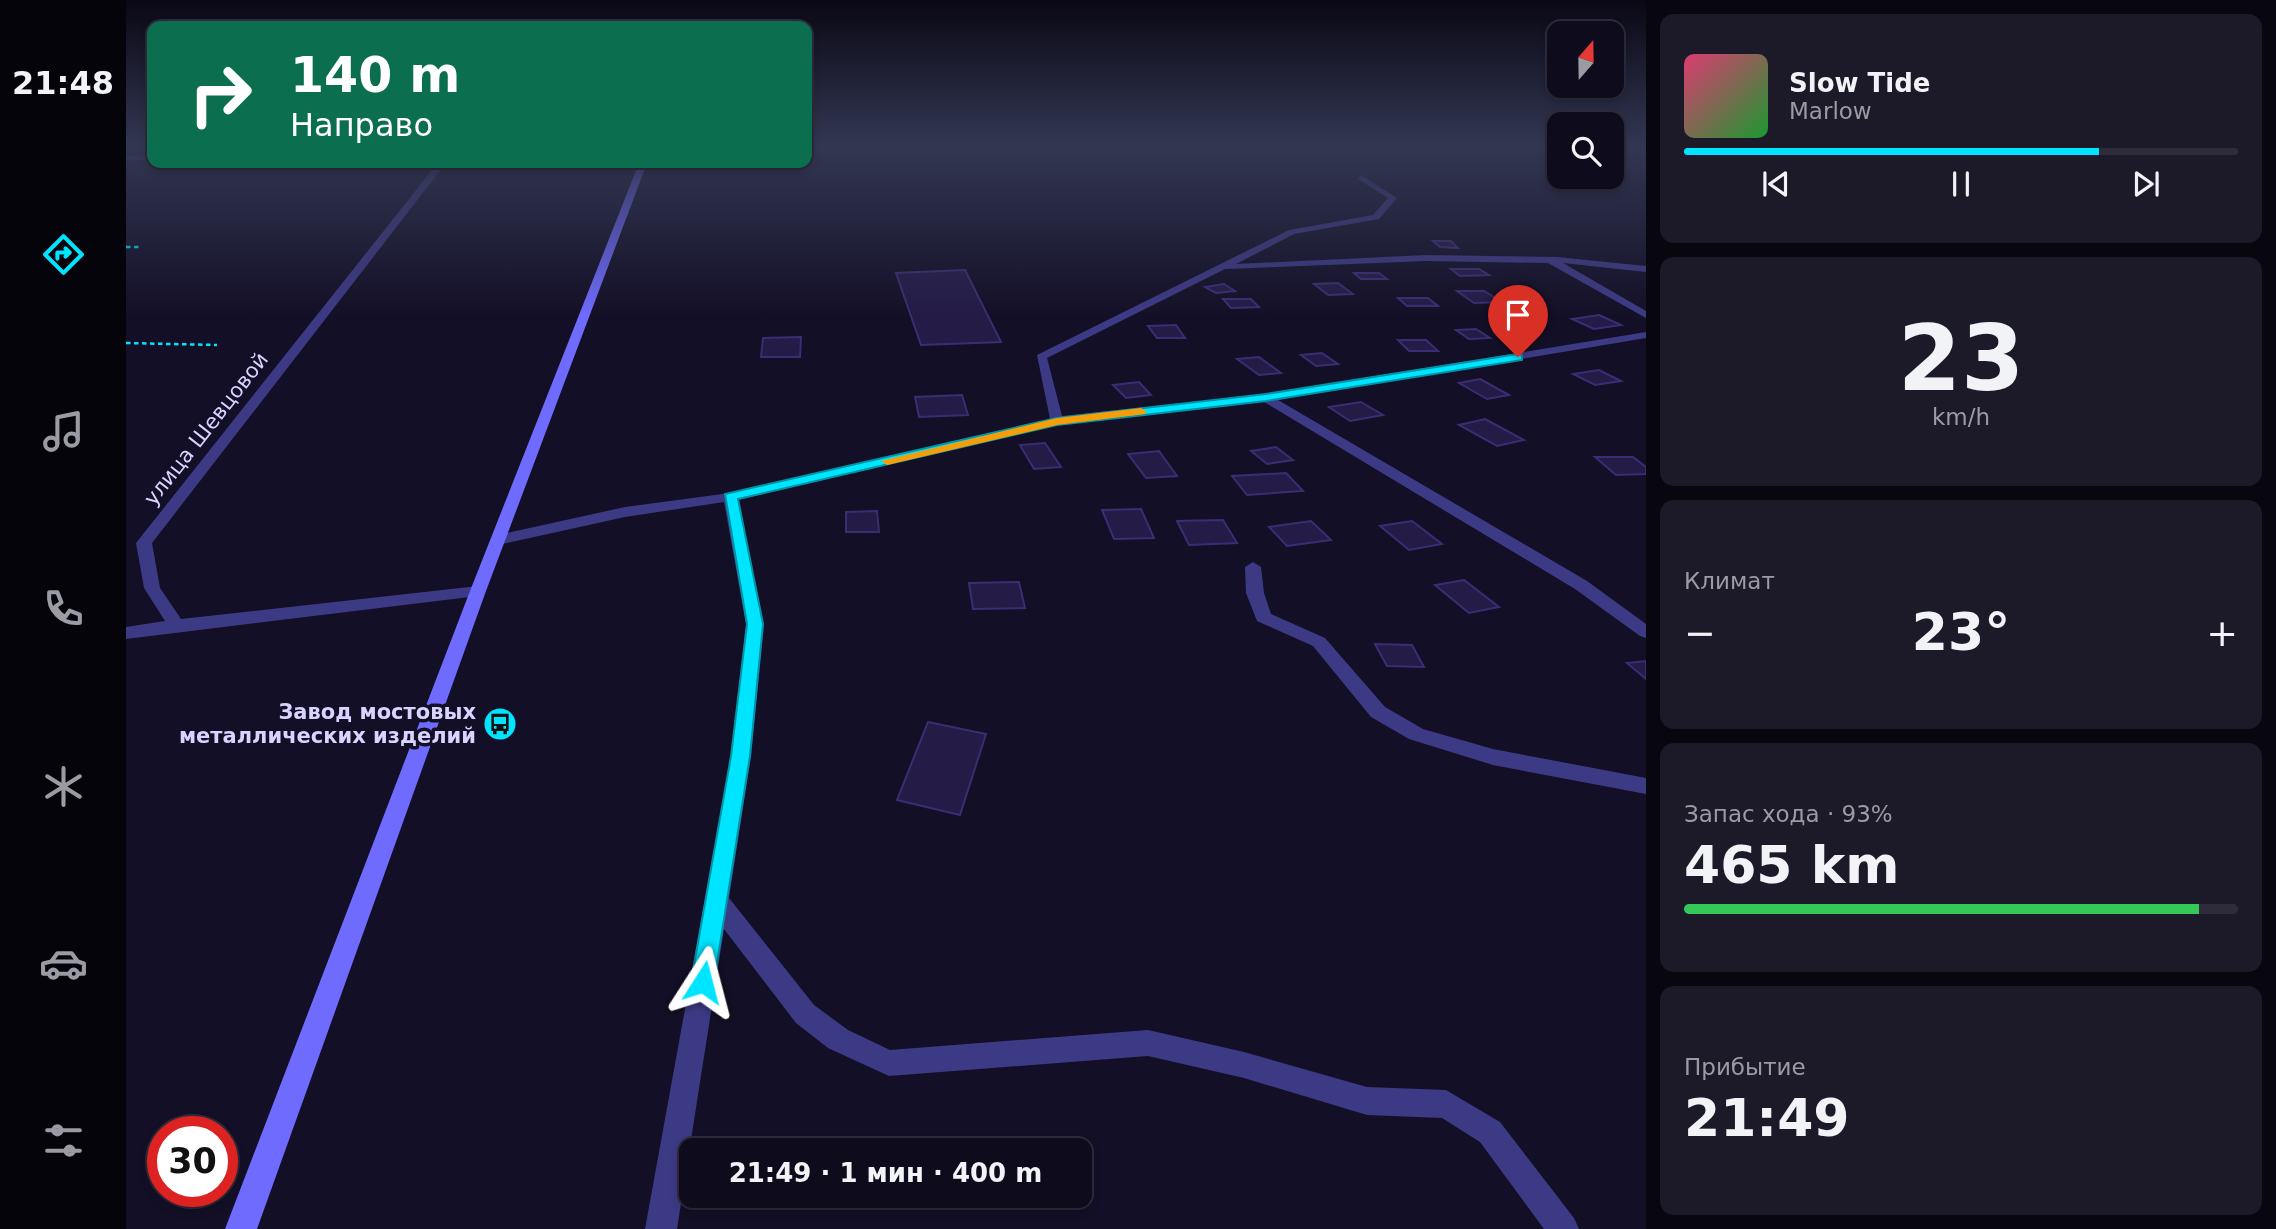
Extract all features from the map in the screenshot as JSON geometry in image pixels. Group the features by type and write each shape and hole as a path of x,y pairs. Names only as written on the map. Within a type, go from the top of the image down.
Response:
{"main road":[{"path":"241,1229 478,591 628,202"}],"street":[{"name":"улица Шевцовой","path":"176,625 152,588 144,543 411,202"},
{"path":"1057,421 1041,357 1292,232 1376,217 1389,202"},
{"path":"1221,267 1426,258 1550,260 1646,269"},
{"path":"1550,260 1646,314"},
{"path":"498,540 625,512 730,497 1057,421 1266,398 1646,335"},
{"path":"1266,398 1580,585 1646,632"},
{"path":"661,1229 741,756 755,624 730,497"},
{"path":"1253,567 1255,593 1263,617 1319,642 1378,712 1416,734 1493,757 1646,786"},
{"path":"126,633 478,591"},
{"path":"716,900 805,1014 838,1039 889,1063 1148,1043 1244,1065 1367,1101 1446,1104 1490,1132 1563,1229"}],"building":[{"path":"1433,241 1451,241 1458,248 1440,247"},
{"path":"1451,269 1479,269 1489,275 1460,276"},
{"path":"965,270 1001,342 921,345 896,273"},
{"path":"1354,273 1379,273 1387,279 1361,279"},
{"path":"1338,283 1353,294 1328,295 1314,284"},
{"path":"1224,284 1235,291 1216,293 1205,287"},
{"path":"1457,291 1484,291 1502,302 1474,303"},
{"path":"1398,298 1428,298 1438,306 1407,306"},
{"path":"1223,299 1251,299 1259,307 1231,308"},
{"path":"1599,315 1621,325 1594,329 1572,319"},
{"path":"1176,325 1185,338 1157,338 1148,326"},
{"path":"1476,329 1490,338 1469,339 1456,330"},
{"path":"801,337 800,357 761,357 763,338"},
{"path":"1398,340 1426,340 1438,351 1409,351"},
{"path":"1322,353 1338,364 1316,366 1301,355"},
{"path":"1259,357 1281,373 1259,375 1237,359"},
{"path":"1599,370 1621,381 1595,385 1573,374"},
{"path":"1480,379 1509,395 1487,399 1459,383"},
{"path":"1139,382 1151,395 1126,398 1113,385"},
{"path":"962,395 968,415 919,417 915,397"},
{"path":"1361,402 1383,415 1350,421 1329,407"},
{"path":"1485,419 1524,440 1497,446 1459,425"},
{"path":"1045,443 1061,467 1034,469 1020,445"},
{"path":"1276,447 1293,460 1267,464 1251,451"},
{"path":"1159,451 1177,476 1146,478 1128,454"},
{"path":"1595,457 1633,457 1646,467 1646,474 1616,475"},
{"path":"1286,473 1303,491 1247,495 1232,476"},
{"path":"1141,509 1154,538 1114,539 1102,510"},
{"path":"877,511 879,532 846,532 846,512"},
{"path":"1223,520 1237,543 1189,545 1177,521"},
{"path":"1311,521 1331,540 1287,546 1269,527"},
{"path":"1412,521 1442,544 1409,550 1380,526"},
{"path":"1464,580 1499,607 1469,613 1435,585"},
{"path":"1019,582 1025,608 973,609 969,583"},
{"path":"1375,644 1412,645 1424,667 1387,666"},
{"path":"1646,661 1646,679 1627,663"},
{"path":"928,722 986,734 960,815 897,800"}],"railway":[{"path":"126,247 141,247"},
{"path":"126,343 217,345"}],"slow traffic":[{"path":"887,461 1057,421 1141,412"}],"place":[{"name":"Завод мостовых металлических изделий","path":"500,724"}],"route":[{"path":"703,982 741,756 755,624 730,497 1057,421 1266,398 1518,357"}]}
